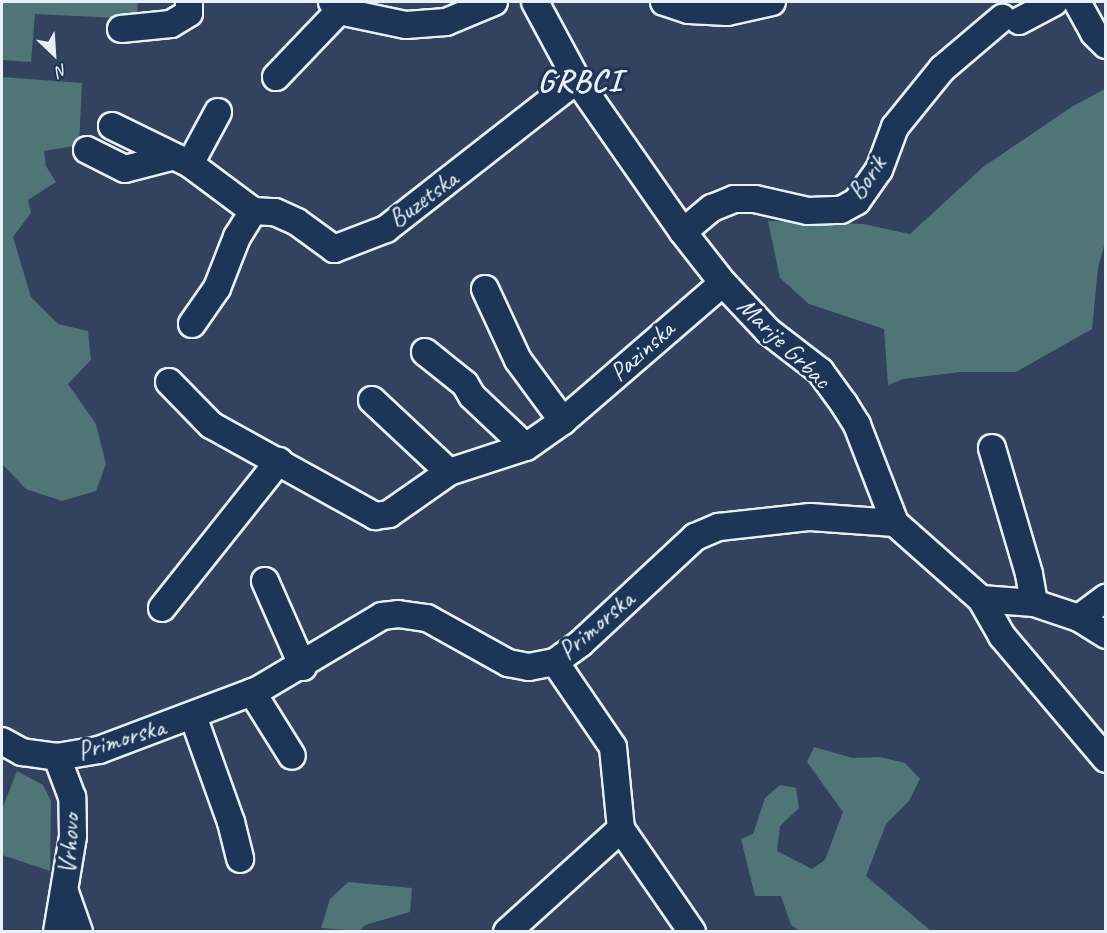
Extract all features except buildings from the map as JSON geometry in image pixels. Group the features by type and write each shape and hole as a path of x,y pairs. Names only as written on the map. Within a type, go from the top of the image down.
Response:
{"street":[{"path":"122,29 171,24 189,13 189,2"},
{"path":"276,77 335,6 406,25 446,22 494,2"},
{"name":"Marije Grbac","path":"535,2 577,80 683,232 723,283 768,331 820,371 838,396 856,425 894,523 981,599 1002,636 1106,759"},
{"path":"664,2 689,10 727,12 772,2"},
{"name":"Borik","path":"683,232 712,208 734,199 755,199 808,211 842,210 857,201 879,170 895,127 942,69 1011,19 1054,2"},
{"path":"1077,2 1094,33 1106,45"},
{"name":"Buzetska","path":"112,126 181,161 253,211 275,213 297,222 334,249 357,243 386,229 577,80"},
{"path":"87,150 125,169 181,161 218,112"},
{"path":"192,324 217,288 237,237 253,211"},
{"name":"Pazinska","path":"169,382 211,425 375,516 389,514 448,472 526,447 563,421 723,283"},
{"path":"485,289 518,360 563,421"},
{"path":"426,352 465,384 472,396 526,447"},
{"path":"372,400 448,472"},
{"path":"992,448 1029,574 1034,603"},
{"path":"162,608 279,461"},
{"name":"Primorska","path":"2,741 22,752 57,757 99,750 252,692 303,667 382,616 398,614 427,618 508,663 529,667 555,662 581,643 695,537 719,527 810,517 894,523"},
{"path":"265,581 303,667"},
{"path":"1079,618 1106,598"},
{"path":"981,599 1034,603 1079,618 1106,635"},
{"path":"555,662 613,747 621,829 692,932"},
{"path":"252,692 292,756"},
{"path":"193,716 231,822 240,859"},
{"name":"Vrhovo","path":"57,757 72,797 73,837 65,892 79,932"},
{"path":"507,932 621,829"},
{"path":"57,932 65,892"}],"green space":[{"path":"2,2 138,2 137,19 35,14 31,62 2,60"},
{"path":"2,77 82,83 79,145 44,151 46,166 56,182 28,200 31,213 13,237 31,297 58,324 88,331 91,360 68,384 96,424 106,464 96,491 62,501 26,489 2,464"},
{"path":"1105,89 1105,242 1098,268 1092,329 1016,372 960,372 903,379 888,385 884,329 809,304 780,278 768,221 863,224 910,234 983,167 1073,106"},
{"path":"814,747 853,758 880,757 905,763 920,779 909,801 886,824 866,876 931,931 800,931 791,925 781,896 755,896 741,839 753,834 765,798 780,785 796,788 799,808 780,826 777,851 812,869 825,860 843,812 807,762"},
{"path":"17,771 43,785 51,801 50,871 2,855 2,809"},
{"path":"348,882 412,888 410,912 365,925 359,931 321,928 330,899"}],"district":[{"name":"GRBCI","path":"580,81"}]}
